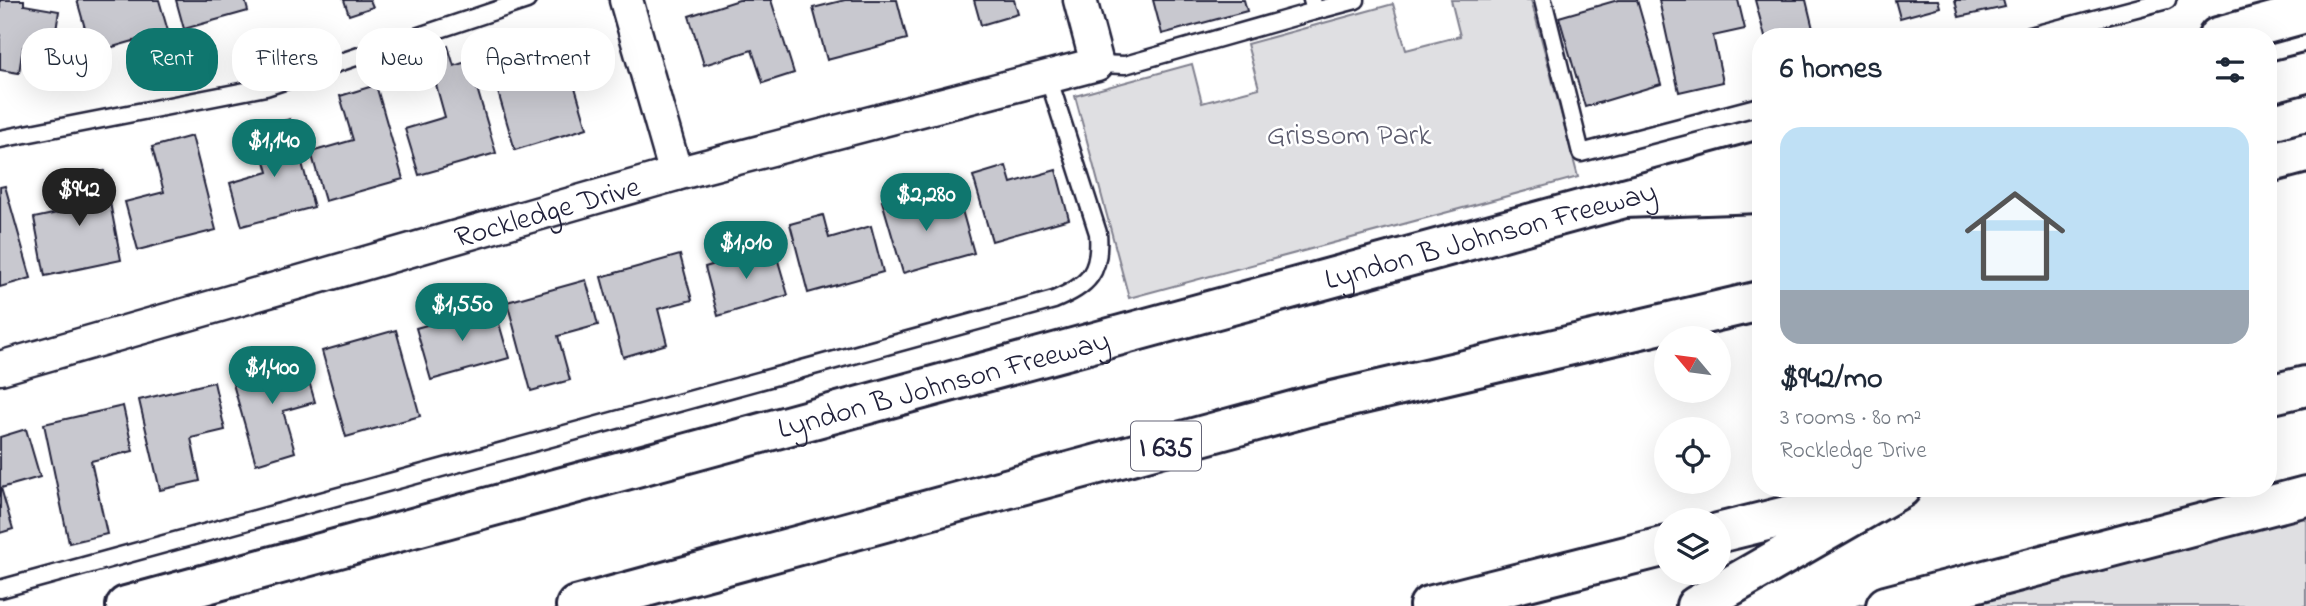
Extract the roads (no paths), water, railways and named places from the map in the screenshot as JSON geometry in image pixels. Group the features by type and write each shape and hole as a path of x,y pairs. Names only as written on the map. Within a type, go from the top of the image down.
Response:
{"main road":[{"path":"2251,28 2306,13"},
{"path":"2277,81 2306,73"},
{"path":"2277,161 2306,153"},
{"name":"Lyndon B Johnson Freeway","path":"126,606 1752,163"},
{"path":"1624,198 1752,193"},
{"name":"I 635","path":"576,606 1311,406 1752,303"},
{"path":"2277,393 2306,386"},
{"path":"1886,606 2306,496"},
{"path":"1731,530 1864,497"},
{"path":"1696,606 1884,497"},
{"path":"1429,606 1654,549"}],"street":[{"path":"626,0 676,174"},
{"path":"1080,0 1097,64"},
{"name":"Rockledge Drive","path":"0,368 676,174 1097,64"}],"lane":[{"path":"0,139 266,87 527,0"},
{"path":"1097,64 1125,65 1314,6 1356,0"},
{"path":"1543,0 1580,153 1752,108"},
{"path":"2060,28 2167,0"},
{"path":"0,589 1054,300 1077,290 1092,275 1100,258 1098,233 1048,77"}],"park label":[{"name":"Grissom Park","path":"1349,134"}]}
